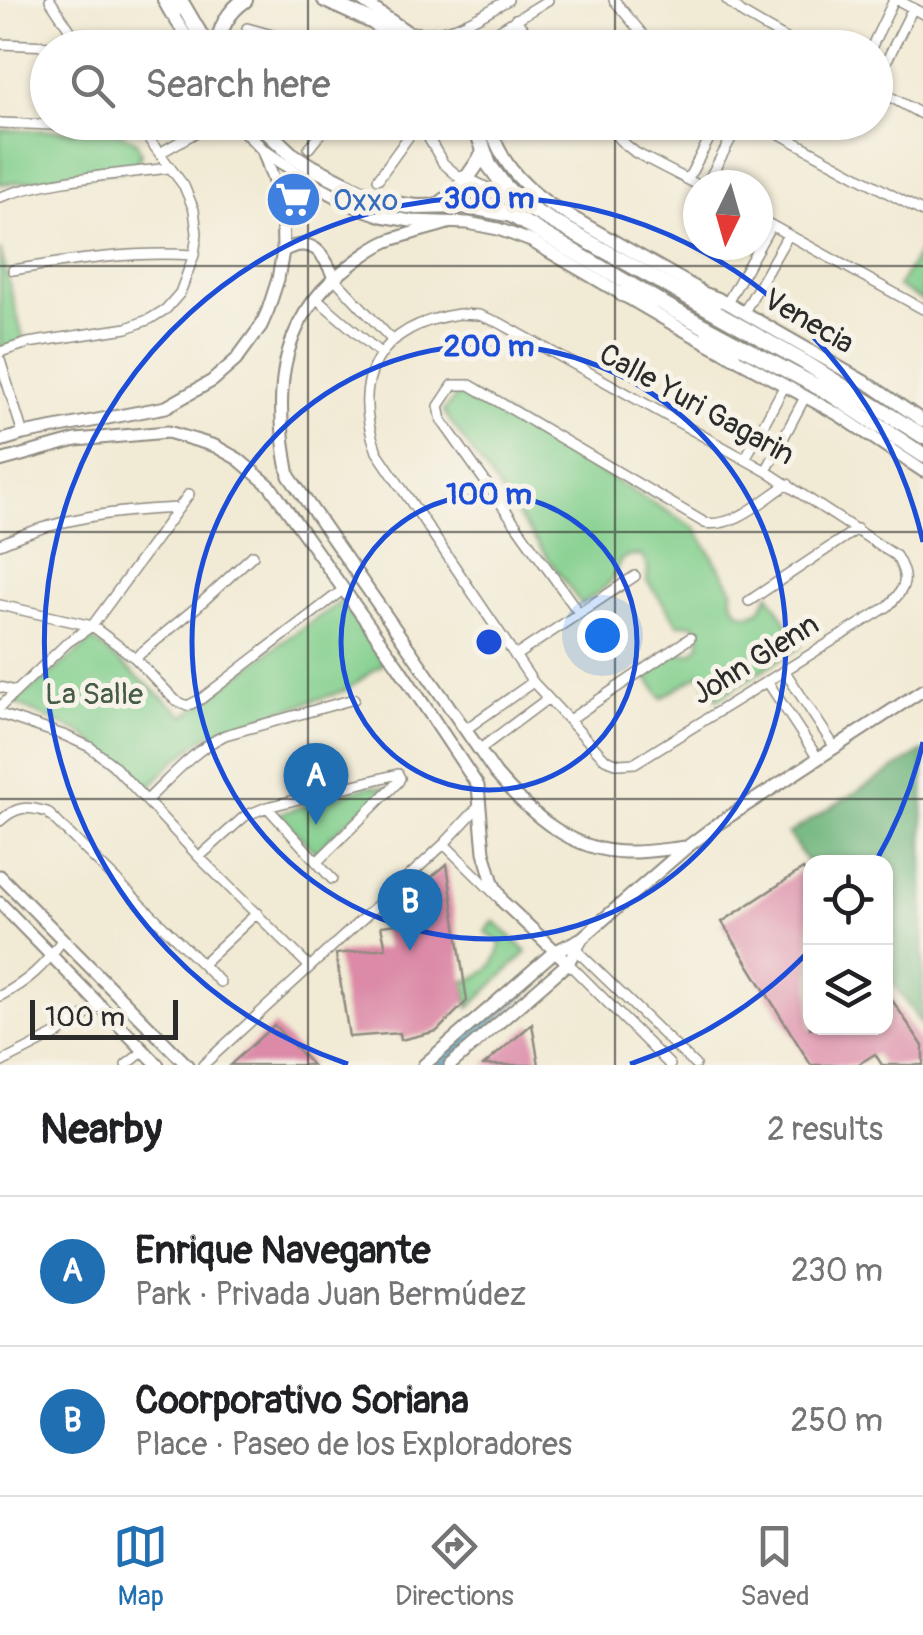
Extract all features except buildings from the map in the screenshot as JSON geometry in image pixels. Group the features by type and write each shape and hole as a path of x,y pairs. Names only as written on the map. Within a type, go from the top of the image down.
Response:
{"main road":[{"path":"164,0 176,7 194,30"},
{"path":"222,30 245,0"},
{"path":"325,0 384,30"},
{"path":"276,140 308,166 393,204 517,210 642,272 804,362 923,436"},
{"path":"480,140 494,174 517,210 677,312 829,393 923,456"},
{"path":"438,206 452,197 484,154"},
{"path":"642,272 723,302"},
{"path":"622,294 677,312 734,356"}],"street":[{"path":"50,0 70,30"},
{"path":"362,0 406,30"},
{"path":"447,30 508,0"},
{"path":"500,30 548,0"},
{"path":"614,0 639,30"},
{"path":"727,0 771,30"},
{"path":"880,30 896,0 923,14"},
{"path":"176,7 186,30"},
{"path":"893,49 912,8"},
{"path":"514,19 523,30"},
{"path":"467,22 469,30"},
{"path":"247,28 253,30"},
{"path":"0,44 30,45"},
{"path":"893,97 923,116"},
{"path":"0,124 30,125"},
{"path":"0,352 127,328 166,309 180,293 194,255 194,210 184,186 151,140"},
{"path":"160,153 183,140"},
{"path":"253,140 315,185 354,206 411,222 468,223 530,241 865,430 923,470"},
{"path":"309,148 315,140"},
{"path":"378,179 406,140"},
{"path":"429,140 443,164 517,210"},
{"name":"Venecia","path":"495,140 503,159 530,190 549,204 872,386 923,421"},
{"path":"620,140 636,153 683,177"},
{"path":"698,170 710,140"},
{"path":"714,170 730,140"},
{"path":"791,140 923,212"},
{"path":"2,436 166,407 212,381 236,360 261,326 274,295 283,250 282,205 263,150"},
{"path":"0,197 60,182 169,168"},
{"path":"448,224 386,242 360,258 334,278 295,329 282,383 282,427 289,476 496,774 520,802 572,840 598,850 687,847"},
{"path":"773,227 923,309"},
{"path":"744,312 788,235"},
{"path":"283,250 293,245 310,246 321,252 334,278 386,346"},
{"path":"13,270 92,257 194,255"},
{"path":"723,302 749,260"},
{"path":"316,298 386,346"},
{"name":"Calle Yuri Gagarin","path":"386,346 418,325 442,316 480,315 500,323 788,484 896,556 904,568 905,581"},
{"path":"386,346 367,388 368,428 377,452 546,699 568,720 690,638"},
{"path":"0,360 22,434"},
{"path":"578,613 442,421 438,406 452,385 470,385 704,523 720,525 732,520 788,484"},
{"path":"745,459 786,386"},
{"path":"766,471 805,397"},
{"path":"166,407 168,432"},
{"path":"0,461 76,440 168,432 215,446 238,458 270,486 478,786 484,852 503,902"},
{"path":"270,486 289,476"},
{"path":"189,494 92,626 68,642 0,710 90,747 113,765 309,966"},
{"path":"0,544 75,518 179,508"},
{"path":"748,600 857,529"},
{"path":"136,658 253,555"},
{"path":"516,656 635,576"},
{"name":"John Glenn","path":"568,720 604,759 619,764 635,762 887,607 900,594 905,581"},
{"path":"0,605 92,626 136,658 176,700 187,706 344,589"},
{"path":"784,670 834,746"},
{"path":"767,681 817,757"},
{"path":"466,729 532,682"},
{"path":"0,687 16,692"},
{"path":"424,1065 554,952 576,944 687,847 923,690"},
{"path":"147,800 210,742 354,699"},
{"path":"480,749 546,699"},
{"path":"199,857 245,816 267,807 394,774 400,778 317,862"},
{"path":"478,786 496,774"},
{"path":"203,1065 444,844 480,806"},
{"path":"267,807 332,878"},
{"path":"0,821 20,808 47,812 220,982"},
{"path":"444,844 670,1065"},
{"path":"0,876 187,1065"},
{"path":"0,903 158,1065"},
{"path":"202,964 257,913"},
{"path":"0,996 30,978 62,940"},
{"path":"450,1065 568,963 576,944"},
{"path":"576,944 695,1065"},
{"path":"0,1064 58,1034 98,1006"},
{"path":"126,1065 144,1051"}],"green space":[{"path":"0,130 30,130 30,140 133,140 141,155 134,167 121,171 0,184"},
{"path":"923,245 923,301 898,287"},
{"path":"0,249 24,341 0,349"},
{"path":"462,390 695,528 732,588 732,601 739,612 750,615 761,609 769,594 801,646 717,699 700,674 662,698 644,674 678,653 692,653 700,645 700,631 693,624 678,624 647,581 648,568 641,555 621,560 608,584 581,604 443,411"},
{"name":"La Salle","path":"342,601 384,663 346,690 208,735 173,762 148,789 83,734 14,703 93,640 185,716"},
{"path":"923,751 923,1027 893,983 893,855 803,856 788,834"},
{"path":"370,786 387,788 316,853 278,814"},
{"path":"494,921 527,952 469,1008 464,982 478,977 497,957 500,943 485,932"}],"water":[{"path":"525,983 531,989 446,1065 434,1065"}],"place":[{"name":"Oxxo","path":"294,200"},
{"name":"Enrique Navegante","path":"316,825"},
{"name":"Coorporativo Soriana","path":"410,951"}]}
